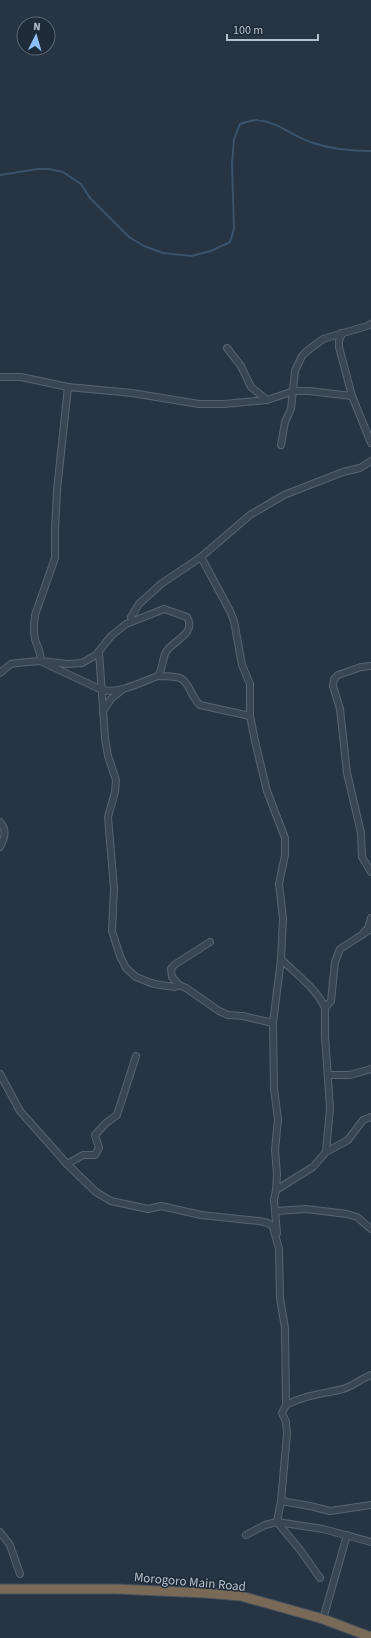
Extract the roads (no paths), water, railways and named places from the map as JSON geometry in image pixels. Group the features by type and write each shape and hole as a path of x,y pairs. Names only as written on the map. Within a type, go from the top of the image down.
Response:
{"highway":[{"name":"Morogoro Main Road","path":"0,1589 116,1589 241,1596 323,1619 371,1638"}],"street":[{"path":"281,445 285,422 291,409 295,371 302,356 323,339 371,324"},
{"path":"342,333 339,341 339,347 352,396 371,443"},
{"path":"227,348 241,366 251,387 267,400"},
{"path":"0,377 21,378 68,387 132,393 200,404 224,404 267,400 294,391 309,391 352,396"},
{"path":"40,661 41,656 35,640 35,615 55,558 57,490 68,387"},
{"path":"131,617 139,604 161,584 201,557 250,515 284,495 343,472 360,468 371,461"},
{"path":"201,557 230,610 234,621 239,653 250,684 250,716 267,791 285,838 285,855 279,884 283,918 281,959 273,1023 274,1089 278,1119 275,1150 277,1174 274,1200 276,1211 276,1239"},
{"path":"0,673 11,664 40,661 68,664 82,663 90,660 99,652 111,636 126,624 164,609 188,617 189,620 186,632 166,651 161,672 158,676"},
{"path":"99,652 105,738 108,756 116,780 115,792 108,817 114,890 112,931 120,956 126,968 136,977 160,986 175,987 179,985"},
{"path":"40,661 108,692 158,676 183,679 196,702 200,705 250,716"},
{"path":"371,666 361,667 338,675 334,679 334,686 340,708 347,773 361,833 362,857 371,872"},
{"path":"103,711 111,699 124,688"},
{"path":"0,822 5,834 0,847"},
{"path":"363,933 368,928 371,918"},
{"path":"325,1008 331,1000 335,962 340,949 371,929"},
{"path":"210,942 174,965 171,969 172,977 179,985 186,988 219,1012 273,1023"},
{"path":"281,959 305,982 322,1002 325,1008 325,1036 330,1108 326,1152"},
{"path":"67,1164 83,1155 95,1155 99,1148 95,1135 117,1114 136,1056"},
{"path":"328,1075 350,1075 371,1069"},
{"path":"0,1074 20,1110 67,1164 96,1192 111,1201 148,1209 161,1206 201,1215 259,1220 268,1223 273,1227 278,1249 280,1298 285,1328 286,1405 282,1413 286,1422 287,1434 281,1502 277,1522"},
{"path":"276,1190 313,1168 326,1152 348,1140 364,1120 371,1117"},
{"path":"276,1211 306,1209 347,1214 357,1217 371,1229"},
{"path":"286,1405 315,1394 351,1386 371,1375"},
{"path":"281,1502 310,1506 330,1511 371,1505"},
{"path":"277,1522 301,1551 320,1578"},
{"path":"246,1535 265,1525 277,1522 323,1529 371,1542"},
{"path":"0,1532 10,1545 20,1574"},
{"path":"323,1619 347,1535"}],"waterway":[{"path":"0,175 38,169 49,169 63,172 81,184 90,198 129,237 144,246 163,253 191,256 211,251 230,242 234,229 232,164 234,139 240,124 254,120 265,121 306,140 327,147 356,151 371,151"}]}
